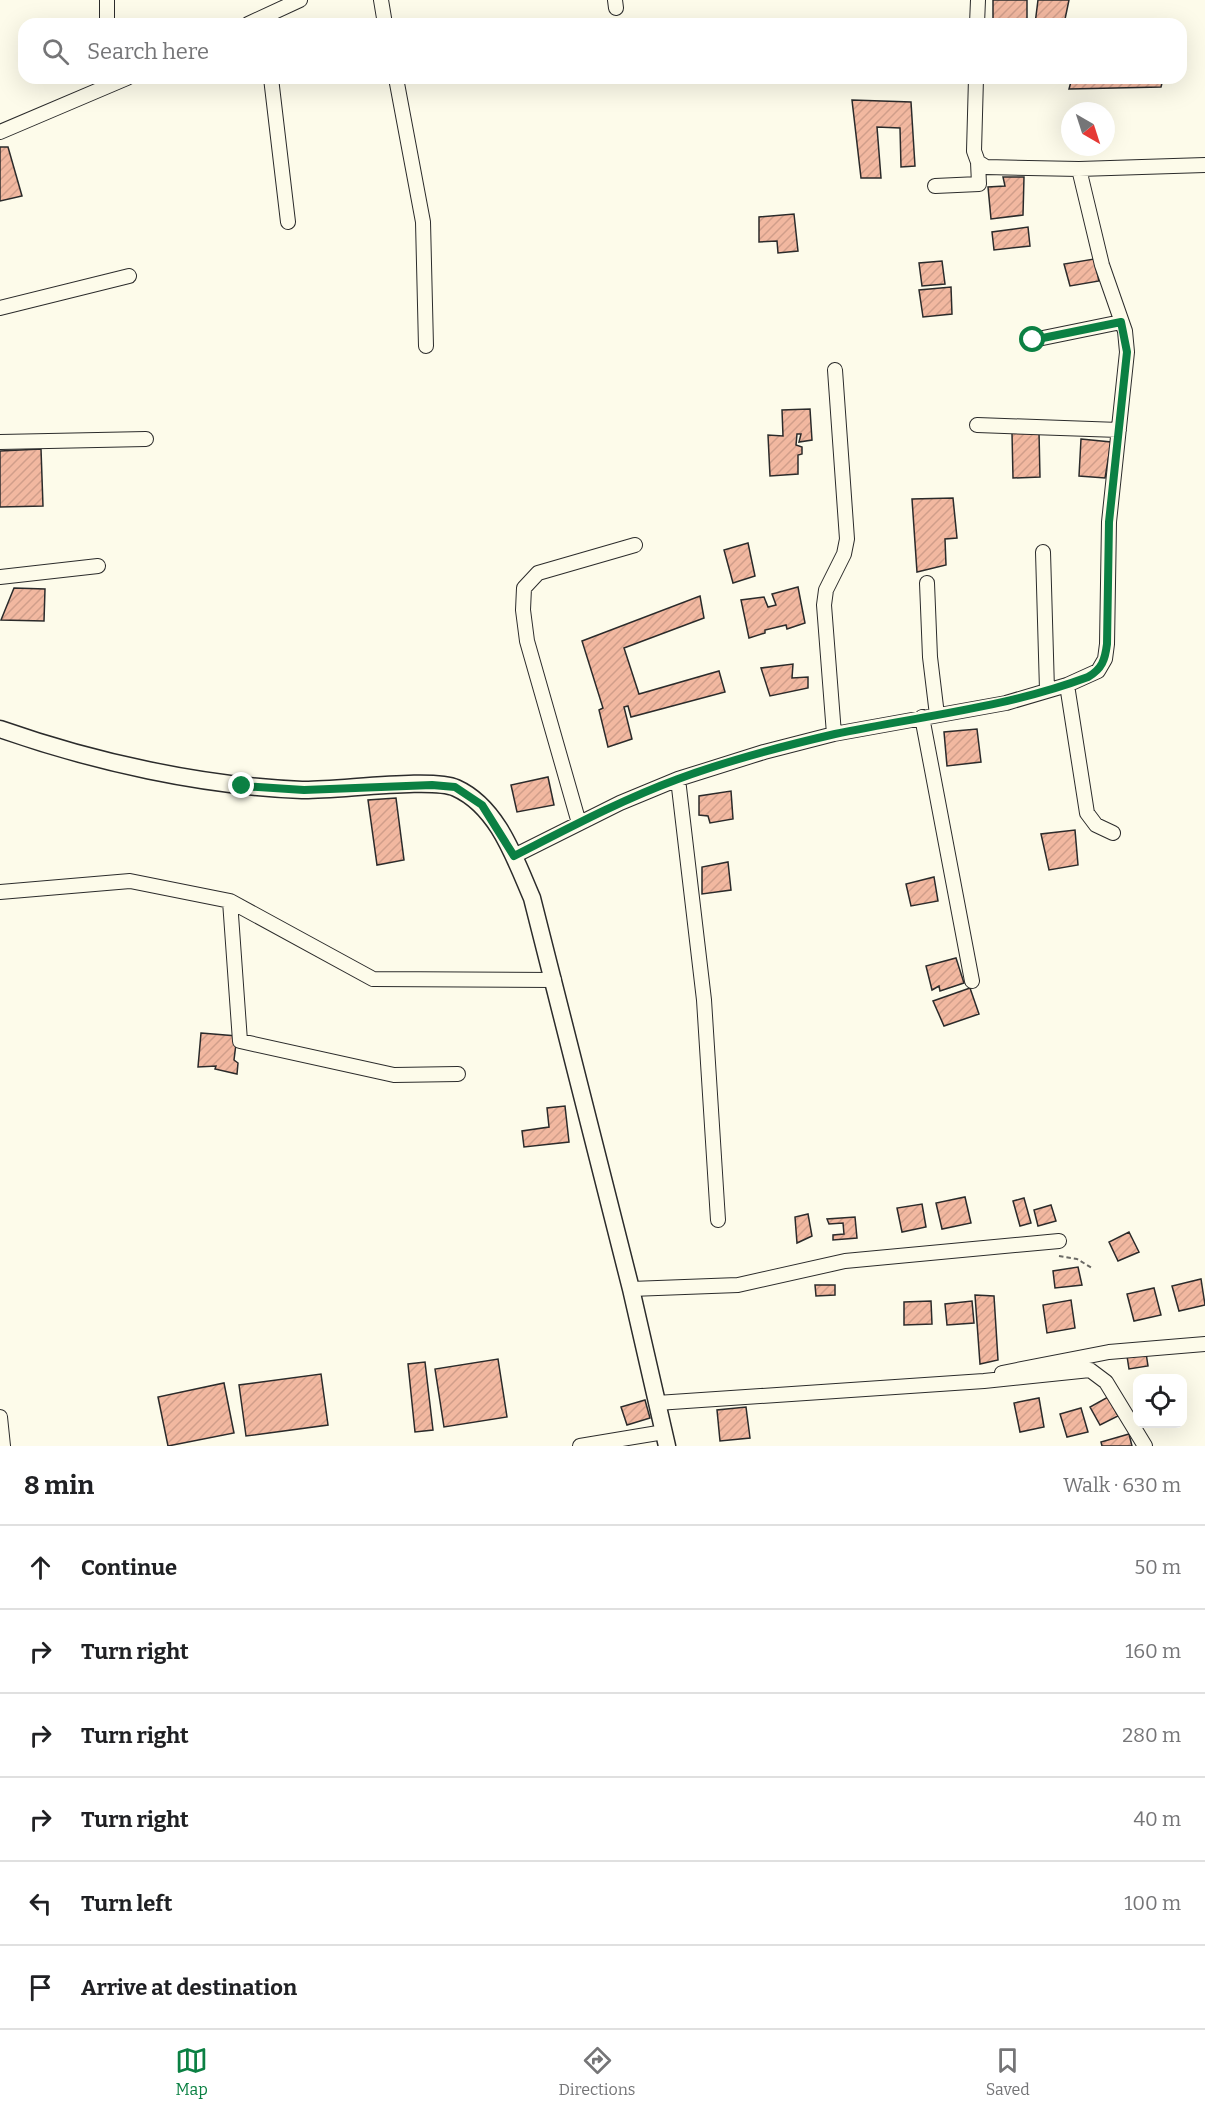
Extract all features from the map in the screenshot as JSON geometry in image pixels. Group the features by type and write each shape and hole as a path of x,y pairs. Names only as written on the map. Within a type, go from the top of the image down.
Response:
{"street":[{"path":"107,0 107,18"},
{"path":"268,18 300,0"},
{"path":"381,0 384,18"},
{"path":"977,18 978,0"},
{"path":"0,132 104,84"},
{"path":"272,84 288,222"},
{"path":"397,84 423,222 426,346"},
{"path":"935,186 980,184 978,162 974,151 976,84"},
{"path":"978,162 994,168 1079,169 1205,165"},
{"path":"514,856 579,823 678,779 764,752 834,734 1006,703 1067,685 1098,671 1105,658 1109,522 1127,352 1121,322 1102,266 1079,169"},
{"path":"0,308 129,276"},
{"path":"1033,340 1121,322"},
{"path":"834,734 824,605 826,590 844,554 847,515 835,370"},
{"path":"977,424 1119,430"},
{"path":"0,442 146,439"},
{"path":"579,823 527,641 523,596 529,580 538,573 635,546"},
{"path":"1043,552 1043,632 1047,690"},
{"path":"0,576 98,566"},
{"path":"927,583 930,657 937,715"},
{"path":"1067,685 1087,813 1096,825 1106,832 1113,833"},
{"path":"922,717 972,981"},
{"path":"0,729 107,761 242,786 304,790 432,785 455,787 482,805 514,856 532,898 631,1289 665,1439 580,1446"},
{"path":"678,779 705,1000 718,1220"},
{"path":"0,892 130,881 230,902 373,980 554,980"},
{"path":"230,902 240,1041 394,1076 458,1074"},
{"path":"631,1289 738,1285 845,1261 1059,1241"},
{"path":"984,1381 1021,1368 1109,1352 1205,1344"},
{"path":"657,1403 984,1381 1090,1370 1106,1382 1145,1446"},
{"path":"0,1416 3,1446"}],"path":[{"path":"1055,1256 1077,1259 1092,1268"}],"building":[{"path":"993,0 1027,0 1027,18 993,18"},
{"path":"1038,0 1069,0 1065,18 1036,18"},
{"path":"1070,84 1162,84 1161,87 1069,89"},
{"path":"852,100 911,102 915,166 901,167 900,128 877,127 881,178 861,178"},
{"path":"0,147 8,147 22,196 0,201"},
{"path":"1003,177 1024,177 1023,215 991,219 988,187 1005,186"},
{"path":"794,214 798,251 778,253 777,241 759,242 759,217"},
{"path":"1028,227 1030,246 994,250 992,232"},
{"path":"1094,259 1099,281 1070,286 1064,264"},
{"path":"942,261 945,284 922,286 919,263"},
{"path":"951,287 952,314 923,317 919,290"},
{"path":"810,409 812,440 799,442 801,434 797,434 796,445 802,447 802,454 798,455 798,474 770,476 768,435 783,436 782,410"},
{"path":"1039,432 1040,477 1013,478 1012,433"},
{"path":"1081,439 1111,442 1105,478 1079,476"},
{"path":"41,449 43,506 0,507 0,451"},
{"path":"953,498 957,538 945,539 946,565 917,572 912,499"},
{"path":"748,543 755,576 733,583 724,550"},
{"path":"798,587 805,623 787,629 786,625 765,630 765,633 749,638 741,600 764,597 768,607 776,605 772,594"},
{"path":"14,588 45,589 44,621 1,620"},
{"path":"700,596 704,618 624,648 639,694 719,671 725,692 631,717 628,706 624,707 632,739 608,747 599,710 603,708 582,641"},
{"path":"793,664 792,678 808,677 808,688 770,696 761,668"},
{"path":"977,729 981,762 947,766 944,732"},
{"path":"548,777 554,805 517,812 511,785"},
{"path":"731,791 733,819 710,823 708,816 699,815 699,796"},
{"path":"396,798 404,860 377,865 368,800"},
{"path":"1075,830 1078,865 1049,870 1041,834"},
{"path":"728,862 731,890 702,894 702,867"},
{"path":"934,877 938,901 911,906 906,884"},
{"path":"956,958 964,983 940,991 939,986 932,990 926,966"},
{"path":"970,988 979,1014 944,1026 933,1001"},
{"path":"201,1033 237,1036 234,1060 238,1063 237,1074 215,1069 216,1066 198,1067"},
{"path":"565,1106 569,1142 524,1147 522,1131 549,1127 547,1108"},
{"path":"965,1197 971,1223 942,1229 936,1203"},
{"path":"1024,1198 1031,1223 1020,1226 1013,1201"},
{"path":"922,1204 926,1227 902,1232 897,1208"},
{"path":"1051,1205 1056,1221 1038,1226 1034,1210"},
{"path":"808,1214 812,1236 797,1243 795,1217"},
{"path":"855,1217 857,1238 833,1240 833,1235 844,1234 843,1223 829,1224 827,1219"},
{"path":"1129,1232 1139,1252 1118,1261 1109,1242"},
{"path":"1078,1267 1082,1285 1055,1288 1053,1271"},
{"path":"1201,1279 1205,1305 1179,1311 1172,1286"},
{"path":"815,1285 835,1285 835,1295 816,1296"},
{"path":"1154,1288 1161,1315 1134,1321 1127,1294"},
{"path":"975,1295 994,1296 998,1360 980,1364"},
{"path":"1071,1300 1075,1328 1047,1333 1043,1305"},
{"path":"931,1301 932,1324 904,1325 904,1302"},
{"path":"972,1301 974,1323 947,1325 945,1304"},
{"path":"1146,1353 1148,1366 1129,1369 1127,1356"},
{"path":"498,1359 507,1417 444,1427 435,1369"},
{"path":"425,1362 433,1430 415,1432 408,1364"},
{"path":"321,1374 328,1425 246,1436 239,1385"},
{"path":"224,1383 234,1433 168,1446 158,1397"},
{"path":"1108,1397 1118,1416 1100,1425 1090,1407"},
{"path":"1039,1398 1044,1427 1020,1432 1014,1403"},
{"path":"645,1400 650,1418 627,1425 621,1407"},
{"path":"746,1407 750,1438 720,1441 717,1410"},
{"path":"1081,1408 1088,1432 1067,1437 1060,1414"},
{"path":"1129,1434 1132,1446 1102,1446 1101,1442"}],"route":[{"path":"242,786 304,790 432,785 455,787 482,805 514,856 620,803 678,779 764,752 834,734 1006,703 1088,677 1098,671 1105,658 1107,644 1109,522 1125,379 1127,352 1125,331 1121,322 1033,340"}]}
